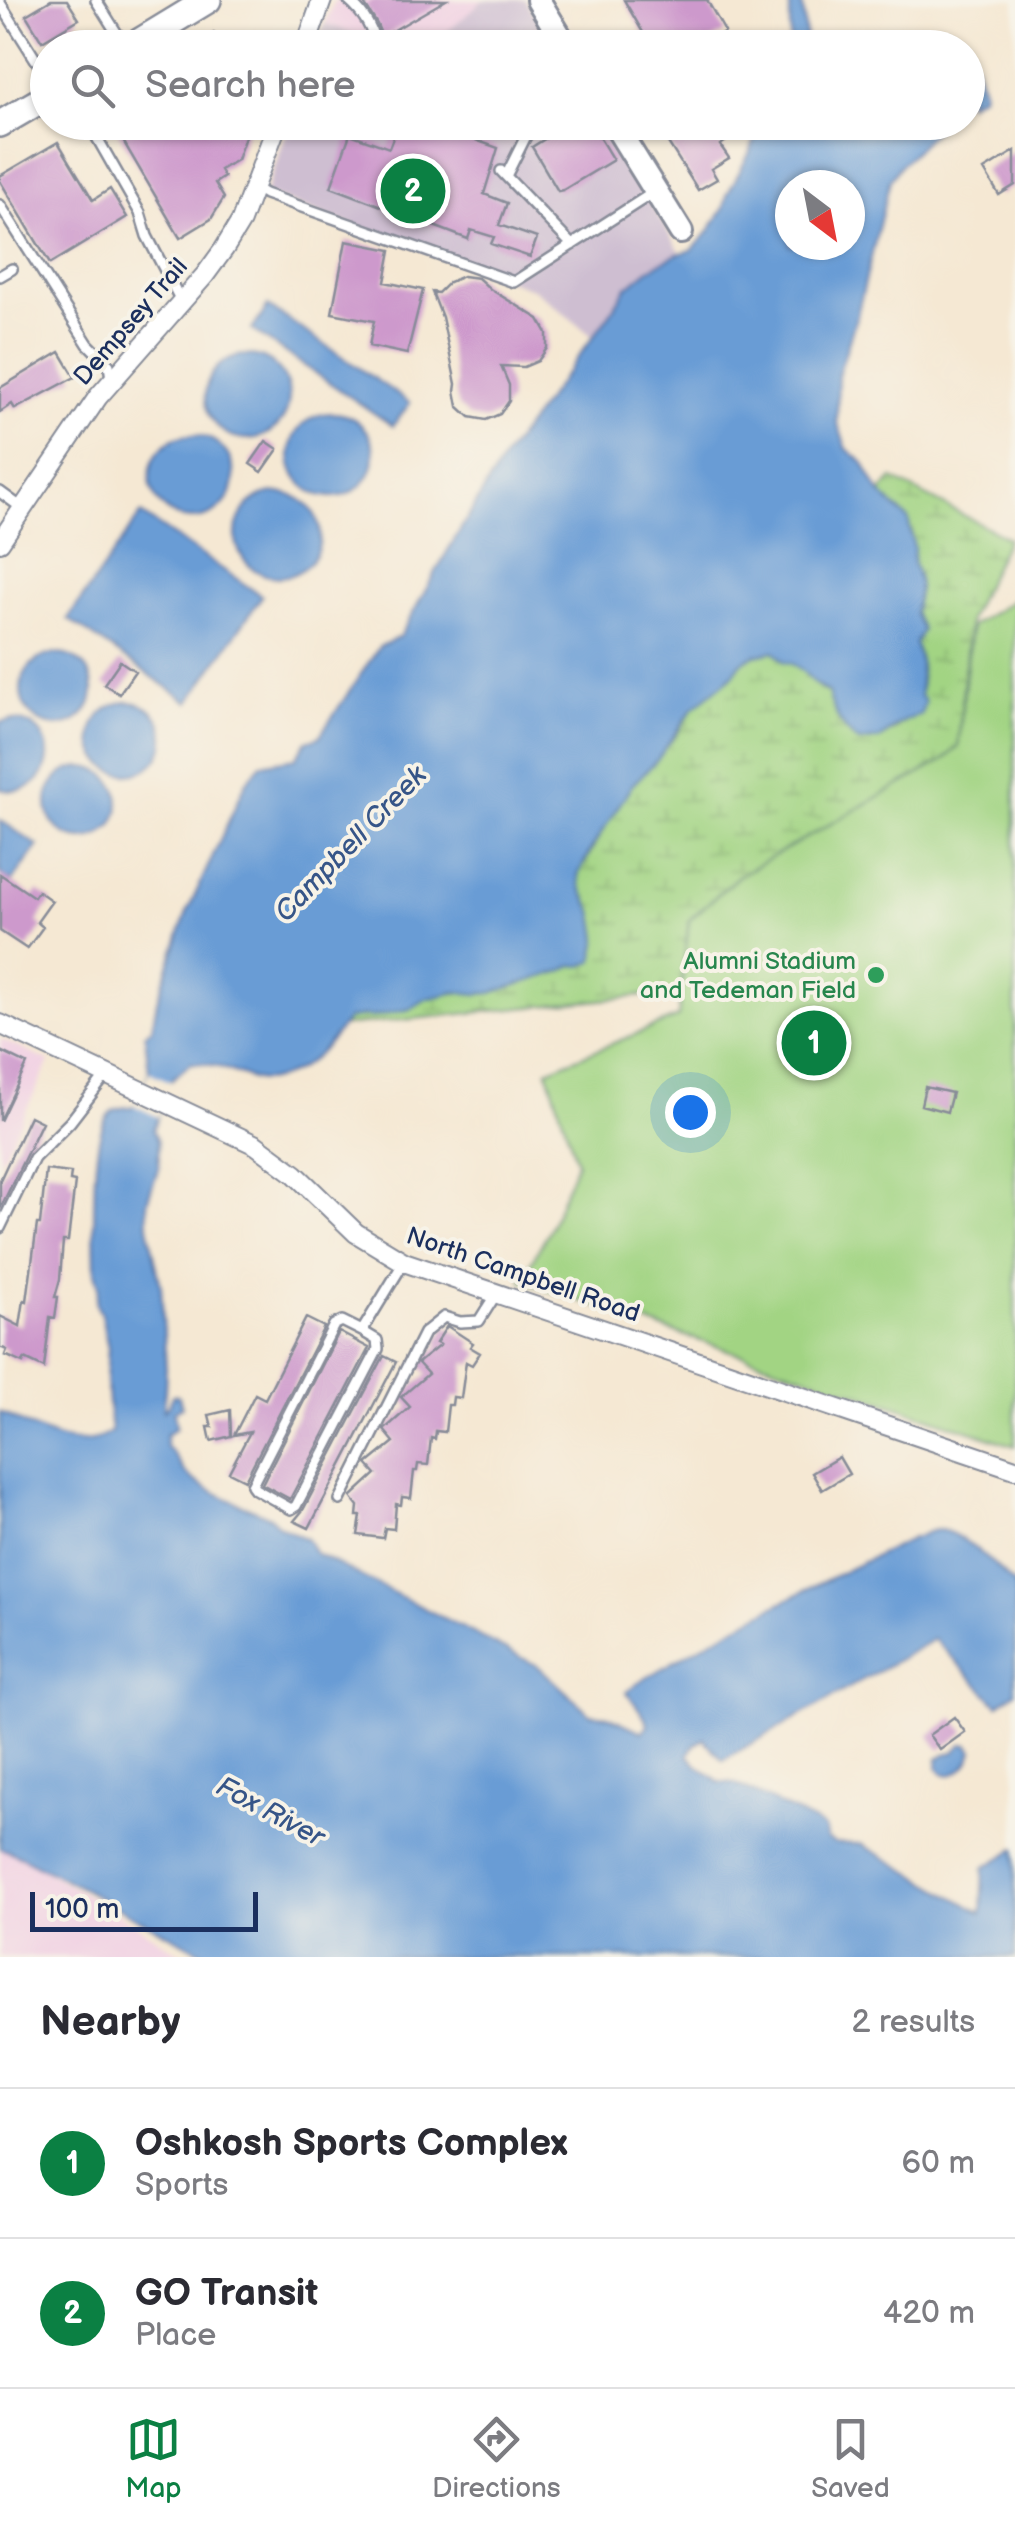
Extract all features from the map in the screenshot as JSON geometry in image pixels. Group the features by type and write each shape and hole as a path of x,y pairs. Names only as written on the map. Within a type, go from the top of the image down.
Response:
{"main road":[{"path":"157,30 208,0"},
{"path":"0,124 30,106"}],"street":[{"path":"311,30 322,0"},
{"path":"538,0 556,30"},
{"name":"Dempsey Trail","path":"0,542 111,381 224,249 241,221 272,140"},
{"path":"624,140 680,232"},
{"name":"North Campbell Road","path":"0,1024 233,1132 276,1158 356,1233 404,1262 1015,1469"}],"lane":[{"path":"96,0 115,30"},
{"path":"348,0 372,30"},
{"path":"0,3 30,50"},
{"path":"98,140 140,213 146,236 182,301"},
{"path":"523,140 504,174 572,245"},
{"path":"255,188 514,282 656,192"},
{"path":"0,205 88,344 109,366 111,381"},
{"path":"0,276 12,269"},
{"path":"0,492 22,508"},
{"path":"0,1228 34,1158 70,1122 108,1074"},
{"path":"362,1332 404,1262"},
{"path":"340,1500 424,1333 444,1317 460,1322 479,1321 496,1294"},
{"path":"342,1321 362,1332 377,1340 378,1349 291,1510 252,1485 334,1325 342,1321"}],"shaded area":[{"path":"335,0 483,0 448,30 344,30 325,23"},
{"path":"483,0 525,0 544,30 448,30"},
{"path":"325,23 344,30 323,30"},
{"path":"284,140 611,140 681,253 626,288 592,336 534,289 265,194"},
{"path":"0,1039 50,1062 0,1162"},
{"path":"0,1844 123,1917 186,1957 0,1957"}],"green space":[{"path":"893,479 1008,538 969,619 958,747 944,760 738,876 689,920 680,992 342,1026 348,1019 410,1009 441,995 517,983 562,971 598,939 593,911 578,875 605,826 632,785 676,736 693,708 733,675 741,663 755,655 774,651 803,670 821,690 828,692 839,720 859,742 880,738 911,715 921,688 915,644 922,630 914,613 919,588 908,519 880,493"},
{"path":"1015,599 1015,1446 521,1281 549,1230 577,1162 547,1070 678,1017 689,920 738,876 944,760 958,747 971,626"}],"water":[{"path":"790,0 802,0 805,30 790,30"},
{"path":"755,140 925,140 890,180 838,375 837,422 847,449 863,462 880,493 908,519 919,588 914,613 922,630 915,644 920,662 920,696 925,701 921,714 900,723 880,739 859,742 839,720 828,692 774,651 755,655 741,663 733,675 693,708 658,759 632,785 591,849 578,875 596,925 598,939 593,962 491,993 456,992 426,999 410,1009 348,1019 312,1060 272,1080 256,1080 216,1066 191,1063 172,1079 153,1130 158,1141 159,1166 147,1202 161,1287 166,1368 164,1410 173,1395 179,1396 182,1407 174,1412 176,1428 166,1435 166,1447 201,1485 271,1517 279,1526 307,1539 315,1553 538,1666 590,1714 608,1716 642,1732 648,1725 646,1719 626,1691 660,1669 767,1610 913,1538 936,1530 956,1536 1015,1585 1015,1692 998,1705 934,1639 723,1760 704,1739 688,1755 719,1782 734,1783 813,1821 835,1843 861,1844 982,1913 984,1868 1015,1849 1015,1957 210,1957 0,1848 0,1412 69,1440 98,1439 111,1432 106,1382 108,1348 96,1304 99,1287 95,1273 94,1188 99,1141 111,1112 134,1106 149,1072 145,1034 152,1028 186,915 246,783 261,764 296,758 307,741 319,737 379,647 400,636 504,457 626,288 648,270 692,250 724,208"},
{"path":"268,306 410,403 393,426 252,330"},
{"path":"247,355 263,358 277,367 286,381 286,413 277,427 263,436 247,439 231,436 217,427 208,413 205,397 208,381 217,367 231,358"},
{"path":"332,413 348,416 362,425 371,439 371,471 362,485 348,494 332,497 316,494 302,485 293,471 290,455 293,439 302,425 316,416"},
{"path":"192,435 208,438 222,447 231,461 231,493 222,507 208,516 192,519 176,516 162,507 153,493 150,477 153,461 162,447 176,438"},
{"path":"278,493 294,496 308,505 317,519 317,551 308,565 294,574 278,577 262,574 248,565 239,551 236,535 239,519 248,505 262,496"},
{"path":"141,514 262,596 189,702 68,619"},
{"path":"57,654 82,665 93,690 82,715 57,726 32,715 21,690 32,665"},
{"path":"128,702 153,713 164,738 153,763 128,774 103,763 92,738 103,713"},
{"path":"13,720 30,725 42,735 47,762 33,785 18,790 0,789 0,722"},
{"path":"83,767 108,778 119,803 108,828 83,839 58,828 47,803 58,778"},
{"path":"0,820 38,846 12,882 0,874"},
{"path":"962,1744 973,1751 968,1763 959,1772 942,1773 937,1768 938,1759"}],"pier":[{"path":"149,1072 174,1083 158,1117 133,1105"}],"building":[{"path":"51,0 67,0 79,19 60,30 35,30 26,15"},
{"path":"374,0 446,0 394,30 379,30 365,5"},
{"path":"624,0 707,0 724,30 642,30"},
{"path":"123,140 244,140 237,160 220,170 224,177 215,183 224,198 211,219 180,238"},
{"path":"348,140 367,140 389,148 392,140 476,140 498,148 484,194 507,203 499,225 537,238 530,257 491,244 494,237 471,230 468,239 331,187"},
{"path":"543,140 601,140 613,160 558,191 532,147"},
{"path":"666,140 728,140 720,145 729,158 711,169 717,179 698,190"},
{"path":"58,142 93,200 110,189 127,217 50,264 0,176"},
{"path":"1015,151 1015,185 999,195 984,170"},
{"path":"346,241 391,250 385,282 423,290 407,354 369,346 374,321 332,313"},
{"path":"463,276 478,278 539,319 547,333 547,348 538,361 524,367 501,366 509,385 509,401 500,414 486,420 470,417 458,406 442,317 432,292 438,293"},
{"path":"60,352 75,377 15,409 12,404 0,412 0,388"},
{"path":"266,441 278,449 262,472 250,464"},
{"path":"120,661 135,671 119,694 104,684"},
{"path":"0,874 34,897 38,891 52,901 37,922 43,927 27,949 0,931"},
{"path":"0,1051 27,1064 0,1121"},
{"path":"925,1087 952,1093 947,1112 921,1105"},
{"path":"30,1116 42,1122 0,1209 0,1180"},
{"path":"46,1170 71,1173 70,1181 75,1182 44,1368 5,1355 7,1350 0,1347 0,1316 20,1326"},
{"path":"306,1318 324,1327 245,1480 229,1472 250,1432 234,1435 255,1394 265,1399"},
{"path":"447,1326 473,1343 470,1347 480,1353 472,1365 466,1362 461,1398 453,1397 452,1405 448,1405 445,1432 436,1431 435,1439 431,1438 428,1465 418,1464 414,1471 411,1498 402,1497 401,1505 396,1504 394,1529 385,1528 383,1538 358,1535 361,1516 357,1516 358,1506 351,1497 376,1474 367,1464 394,1442 384,1430 410,1407 401,1397 428,1374 418,1363 440,1345 436,1343"},
{"path":"339,1332 369,1348 290,1499 262,1484"},
{"path":"384,1356 396,1362 309,1528 294,1521 303,1510"},
{"path":"230,1410 231,1436 211,1441 209,1415"},
{"path":"839,1457 849,1474 822,1490 812,1473"},
{"path":"954,1717 965,1732 940,1750 929,1735"}],"place":[{"name":"GO Transit","path":"413,191"},
{"name":"Alumni Stadium and Tedeman Field","path":"876,975"},
{"name":"Oshkosh Sports Complex","path":"814,1043"}],"water label":[{"name":"Campbell Creek","path":"351,844"},
{"name":"Fox River","path":"270,1812"}]}
